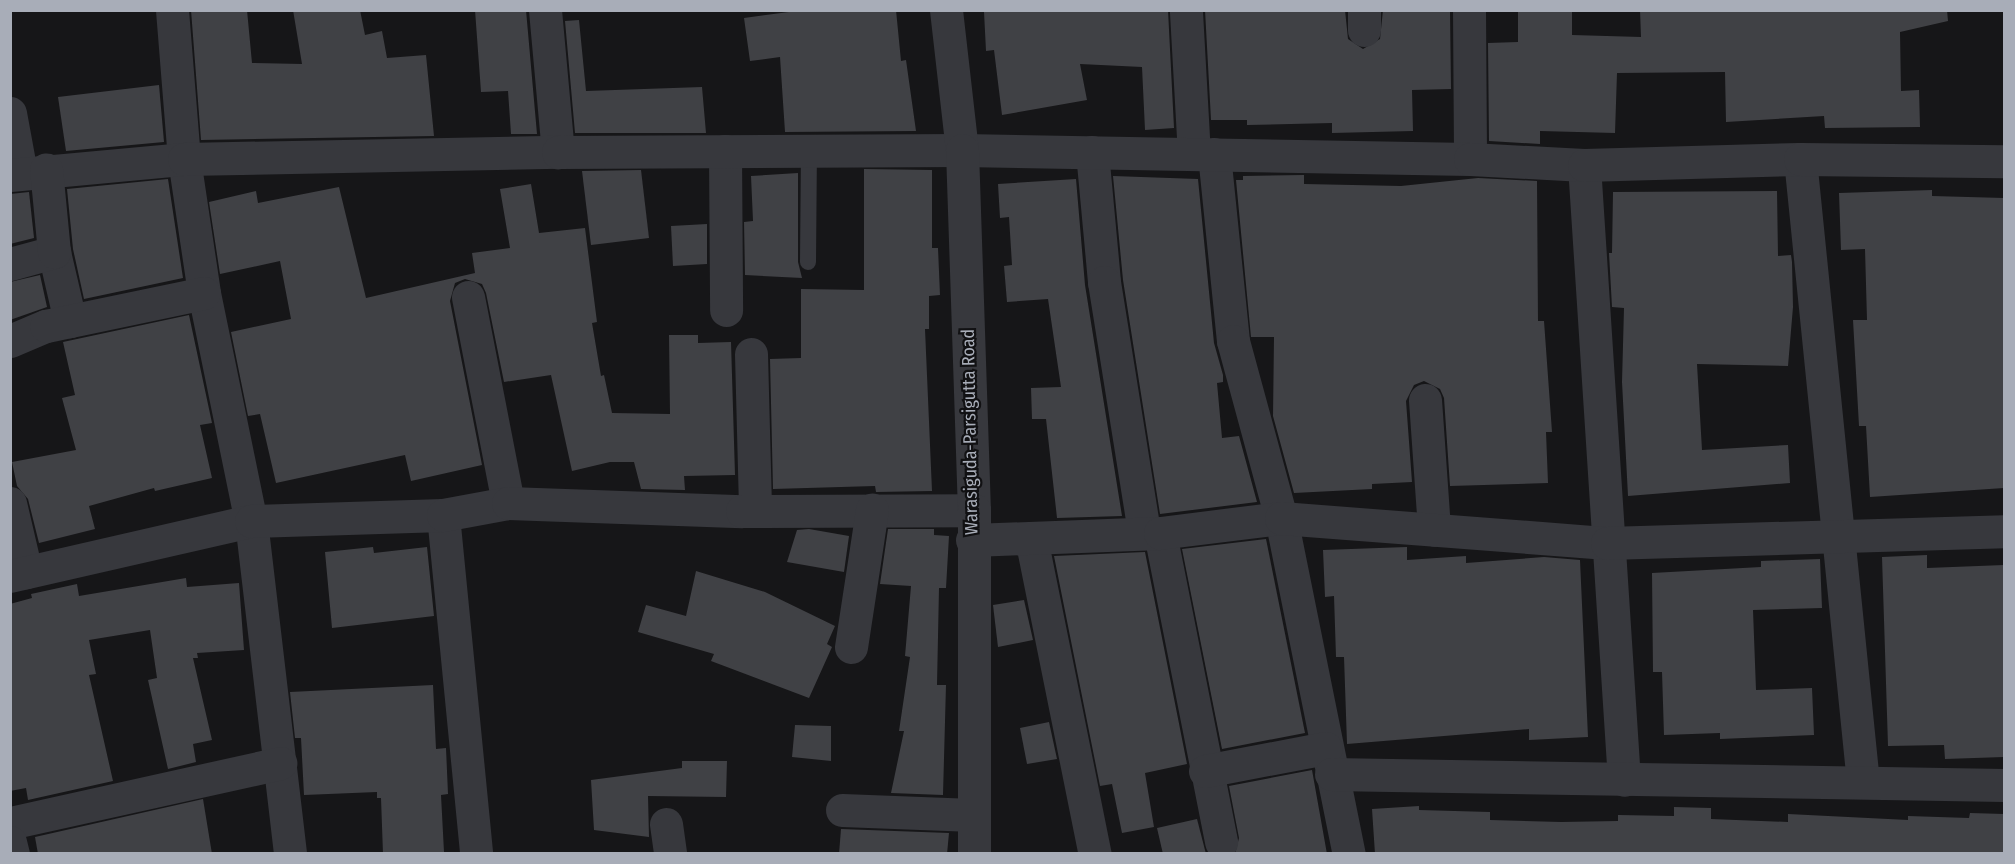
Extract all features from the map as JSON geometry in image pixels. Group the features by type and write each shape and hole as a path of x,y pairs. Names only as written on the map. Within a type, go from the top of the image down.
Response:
{"street":[{"path":"172,10 184,159 204,293 251,521 290,854"},
{"path":"544,10 558,152"},
{"name":"Warasiguda-Parsigutta Road","path":"946,10 962,150 973,525 974,854"},
{"path":"1469,10 1470,159"},
{"path":"1186,12 1204,154 1233,341 1281,518 1348,854"},
{"path":"10,113 26,172 54,252 70,321"},
{"path":"26,172 184,159 558,152 962,150 1470,159 1584,165 1800,159 2004,161"},
{"path":"725,152 726,310"},
{"path":"1092,152 1104,282 1152,533 1221,842"},
{"path":"1800,159 1840,536 1863,782"},
{"path":"1584,165 1624,780"},
{"path":"10,264 54,252"},
{"path":"10,341 70,321 204,293"},
{"path":"468,297 508,503"},
{"path":"751,354 755,510"},
{"path":"1425,400 1434,530"},
{"path":"10,503 18,574 251,521 443,515 508,503 755,510 858,505 973,525 1031,538 1152,533 1281,518 1607,543 2004,531"},
{"path":"851,647 858,505"},
{"path":"443,515 476,854"},
{"path":"1031,538 1095,854"},
{"path":"1205,771 1328,761 1624,780 2004,785"},
{"path":"10,823 280,763"},
{"path":"842,810 973,815"},
{"path":"10,842 13,854"}],"lane":[{"path":"808,262 809,151"}],"building":[{"path":"191,10 247,10 252,63 302,64 293,10 360,10 365,35 382,31 387,58 426,55 434,136 201,140"},
{"path":"475,10 526,10 537,134 511,134 508,91 481,92"},
{"path":"804,10 896,10 901,61 906,60 916,131 785,132 780,57 750,61 744,18"},
{"path":"1168,10 1174,128 1145,130 1142,67 1080,64 1087,100 1002,115 994,50 986,51 984,12"},
{"path":"1205,10 1345,10 1348,39 1363,49 1380,39 1383,10 1450,10 1451,89 1412,90 1413,131 1332,133 1332,123 1247,125 1247,120 1211,120"},
{"path":"1518,10 1572,10 1572,35 1641,37 1640,10 1947,10 1948,21 1900,32 1901,91 1919,90 1920,127 1825,128 1824,116 1726,122 1725,72 1617,73 1615,133 1540,131 1540,144 1489,141 1488,43 1518,42"},
{"path":"579,20 586,91 702,87 706,133 575,133 565,21"},
{"path":"159,85 164,142 66,151 58,97"},
{"path":"864,169 932,170 932,248 938,248 940,295 929,296 929,329 925,329 932,491 876,492 875,486 773,489 770,359 801,358 801,289 864,290"},
{"path":"641,170 649,238 591,245 582,171"},
{"path":"798,173 798,262 802,278 745,275 744,222 753,221 751,176"},
{"path":"1304,175 1304,184 1401,186 1478,178 1537,181 1538,321 1544,321 1552,432 1546,432 1548,483 1450,486 1444,398 1440,389 1424,381 1414,385 1406,401 1412,482 1372,484 1372,489 1294,493 1273,416 1274,337 1251,337 1236,180 1243,180 1243,176"},
{"path":"1113,176 1198,179 1214,343 1223,375 1223,382 1217,383 1222,438 1239,436 1257,502 1160,514 1123,280"},
{"path":"168,179 183,278 84,299 73,249 67,189"},
{"path":"1076,179 1085,285 1122,516 1057,518 1046,419 1032,419 1031,388 1061,387 1048,299 1007,302 1004,266 1012,265 1009,217 1000,218 998,184"},
{"path":"531,184 539,233 585,228 597,322 592,323 601,376 604,375 612,413 670,414 669,335 698,335 698,343 731,342 735,475 684,476 685,490 641,489 634,462 610,462 572,471 551,375 504,382 486,293 482,284 465,279 455,283 450,301 482,465 411,481 405,455 276,483 260,414 248,416 231,332 291,319 280,261 220,274 209,202 256,191 258,203 339,187 366,298 475,273 472,253 510,248 500,189"},
{"path":"1932,190 1932,196 2004,198 2004,488 1870,497 1866,426 1859,426 1853,320 1867,320 1865,249 1841,250 1839,193"},
{"path":"1777,191 1778,256 1791,255 1792,262 1793,307 1788,366 1697,364 1702,450 1788,445 1790,483 1628,496 1622,382 1624,308 1612,307 1609,253 1612,253 1613,192"},
{"path":"29,192 34,238 10,244 10,194"},
{"path":"707,224 707,264 673,266 671,226"},
{"path":"40,275 47,307 10,320 10,282"},
{"path":"189,315 212,423 200,425 212,478 155,491 154,488 89,506 95,529 39,543 28,499 17,486 12,462 76,450 62,398 75,395 63,342"},
{"path":"809,529 849,536 844,572 787,562 797,530"},
{"path":"888,529 934,529 934,535 949,536 946,588 939,588 937,685 946,685 943,795 891,793 904,731 899,731 910,657 905,656 911,586 880,584"},
{"path":"1266,539 1305,733 1222,749 1182,549"},
{"path":"373,547 374,553 427,547 434,616 332,628 325,552"},
{"path":"1407,547 1407,560 1466,556 1466,563 1544,557 1580,560 1588,737 1529,740 1529,729 1347,744 1344,657 1336,657 1334,596 1325,597 1323,550"},
{"path":"1145,552 1187,764 1145,773 1154,827 1122,833 1112,784 1100,786 1054,556"},
{"path":"1927,555 1927,568 2004,565 2004,757 1945,759 1944,745 1888,746 1882,557"},
{"path":"1820,559 1822,608 1753,610 1756,690 1812,688 1814,735 1720,739 1720,733 1664,735 1662,672 1653,672 1652,573 1761,567 1761,561"},
{"path":"696,571 765,592 835,626 827,644 832,647 809,698 711,661 714,654 638,632 646,605 686,616"},
{"path":"186,578 187,587 239,583 244,650 197,653 198,658 193,658 212,740 193,744 196,762 168,769 148,680 157,678 150,630 89,640 96,674 89,675 113,781 28,800 26,788 10,791 10,604 32,598 31,594 77,584 79,596"},
{"path":"1024,600 1033,640 998,647 993,605"},
{"path":"433,685 436,749 446,748 448,794 441,795 444,852 383,854 381,798 377,798 377,792 304,795 301,738 295,738 290,692"},
{"path":"1049,722 1057,759 1027,764 1020,728"},
{"path":"795,725 831,726 831,761 792,757"},
{"path":"682,761 727,761 726,797 648,796 649,837 594,830 591,780 682,768"},
{"path":"1312,770 1327,854 1235,854 1239,838 1229,786"},
{"path":"203,799 212,854 38,854 35,837"},
{"path":"1419,806 1419,810 1490,812 1490,820 1561,822 1618,821 1618,815 1674,816 1674,807 1711,808 1711,819 1788,822 1788,814 1908,820 1908,816 1969,818 1970,813 2004,814 2004,854 1375,854 1372,809"},
{"path":"1197,819 1206,854 1163,854 1157,828"},
{"path":"841,829 949,833 947,854 839,854"}]}
